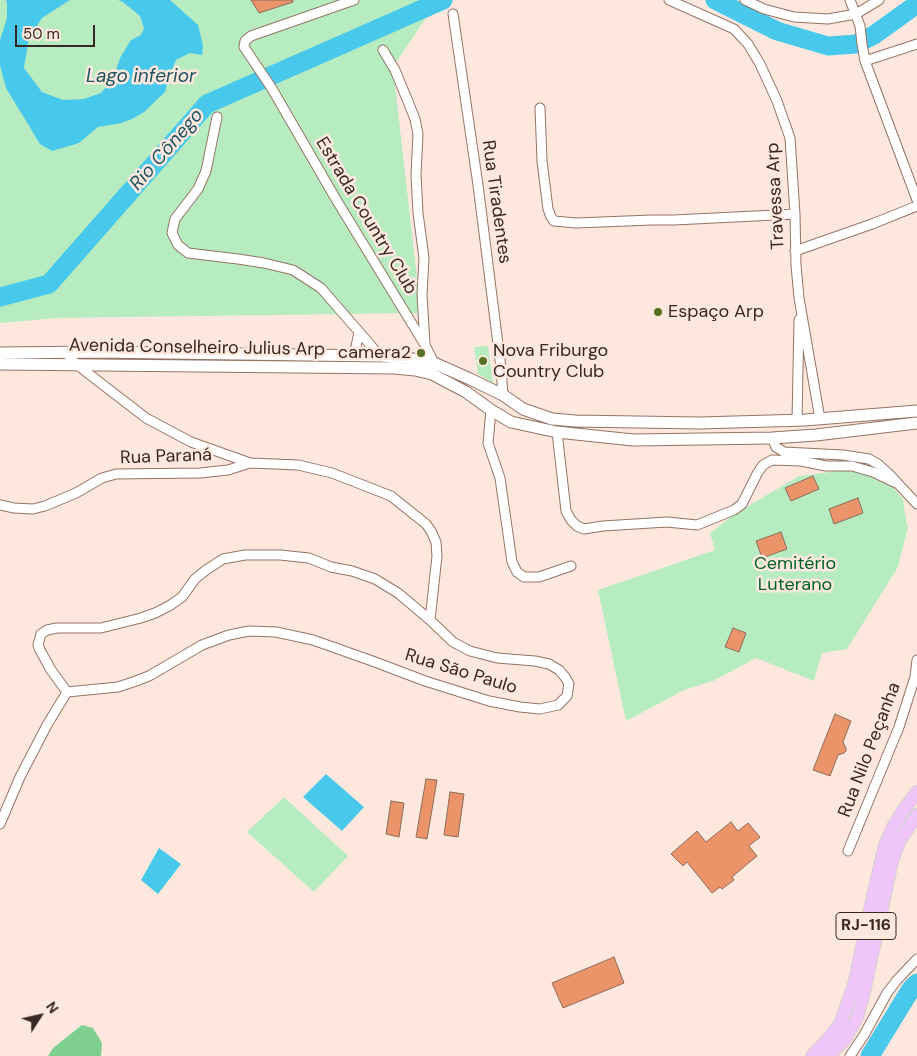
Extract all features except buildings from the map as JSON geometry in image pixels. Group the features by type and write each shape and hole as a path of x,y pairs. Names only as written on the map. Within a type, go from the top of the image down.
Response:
{"main road":[{"name":"Avenida Conselheiro Julius Arp","path":"0,353 65,352 380,356 407,358 434,363 470,379 523,409 552,419 575,421 699,423 820,419 917,411"},
{"name":"Avenida Conselheiro Julius Arp","path":"0,364 394,368 415,370 432,374 466,392 511,422 557,432 633,440 772,438 816,435 917,423"},
{"name":"RJ-116","path":"812,1056 840,1024 854,986 886,845 893,827 917,792"},
{"name":"RJ-116","path":"828,1056 845,1039 857,1018 892,861 900,840 917,815"}],"street":[{"name":"Estrada Country Club","path":"354,0 251,36 245,41 244,48 271,87 434,363"},
{"name":"Travessa Arp","path":"668,0 734,29 748,44 778,102 790,138 799,298 820,419"},
{"path":"745,0 764,9 794,17 828,18 856,14 879,0"},
{"path":"850,0 860,26 865,61 914,183 917,200"},
{"name":"Rua Tiradentes","path":"453,14 478,185 501,368 502,396"},
{"path":"865,61 917,44"},
{"path":"383,50 409,104 418,134 416,175 418,213 424,258 422,295 425,345"},
{"path":"540,108 542,161 548,210 554,220 576,223 795,214"},
{"path":"216,117 206,171 198,189 175,219 172,233 178,245 188,253 255,261 293,270 321,288 380,356"},
{"path":"795,250 866,226 917,206"},
{"name":"Travessa Arp","path":"797,420 799,298"},
{"path":"354,356 359,332"},
{"path":"65,352 76,364 146,418 191,442 250,463 298,465 332,473 391,496 426,524 436,542 437,556 430,620"},
{"path":"491,410 488,443 500,478 512,562 517,572 524,577 539,576 571,566"},
{"path":"557,432 566,511 571,520 577,526 584,529 667,522 697,525 734,510 742,504 763,465 772,460 801,461 826,466 852,466 874,472 896,482"},
{"path":"772,438 776,447 784,452 844,455 869,459 889,474 917,504"},
{"name":"Rua Paraná","path":"0,506 33,509 45,506 76,493 102,478 116,474 200,474 228,470 250,463"},
{"path":"0,824 20,777 67,692 51,670 38,645 41,634 47,630 57,628 101,628 141,618 169,606 182,597 195,579 223,559 245,555 280,555 309,558 375,579 398,593 430,620"},
{"name":"Rua São Paulo","path":"67,692 118,687 136,681 149,676 202,645 229,635 249,631 276,632 313,640 425,681 489,701 540,709 558,705 567,696 569,684 559,670 549,664 496,658 470,651 454,642 430,620"},
{"name":"Rua Nilo Peçanha","path":"848,851 899,726 915,677 917,660"},
{"path":"850,1056 887,993 917,959"}],"green space":[{"path":"0,0 438,0 393,67 421,313 57,318 0,323"},
{"name":"Nova Friburgo Country Club","path":"488,346 493,383 478,374 474,347"},
{"name":"Cemitério Luterano","path":"845,470 886,479 903,499 907,527 909,523 898,567 847,649 822,653 814,681 756,658 713,681 684,690 626,721 598,590 715,550 710,533 735,514 799,476"},
{"path":"284,797 348,856 314,892 247,832"},
{"path":"82,1025 93,1028 102,1043 101,1056 48,1056 53,1048"}],"water":[{"name":"Lago inferior","path":"6,0 70,0 42,18 29,38 24,68 42,92 63,100 84,99 101,93 113,79 120,58 131,40 141,35 144,28 140,16 118,0 170,0 198,25 203,45 202,55 190,53 176,60 165,92 144,112 121,123 98,127 79,143 52,151 40,144 6,88 0,65 0,40 7,18"},
{"path":"326,774 364,807 342,831 303,797"},
{"path":"159,848 181,864 158,894 141,880"}],"waterway":[{"name":"Rio Cônego","path":"0,297 49,284 207,104 443,0"},
{"name":"Rio Cônego","path":"715,0 777,31 828,46 856,44 874,35 917,4"},
{"path":"870,1056 911,989 917,983"}],"place":[{"name":"Espaço Arp","path":"658,312"},
{"name":"camera2","path":"421,353"},
{"name":"Nova Friburgo Country Club","path":"483,361"}]}
